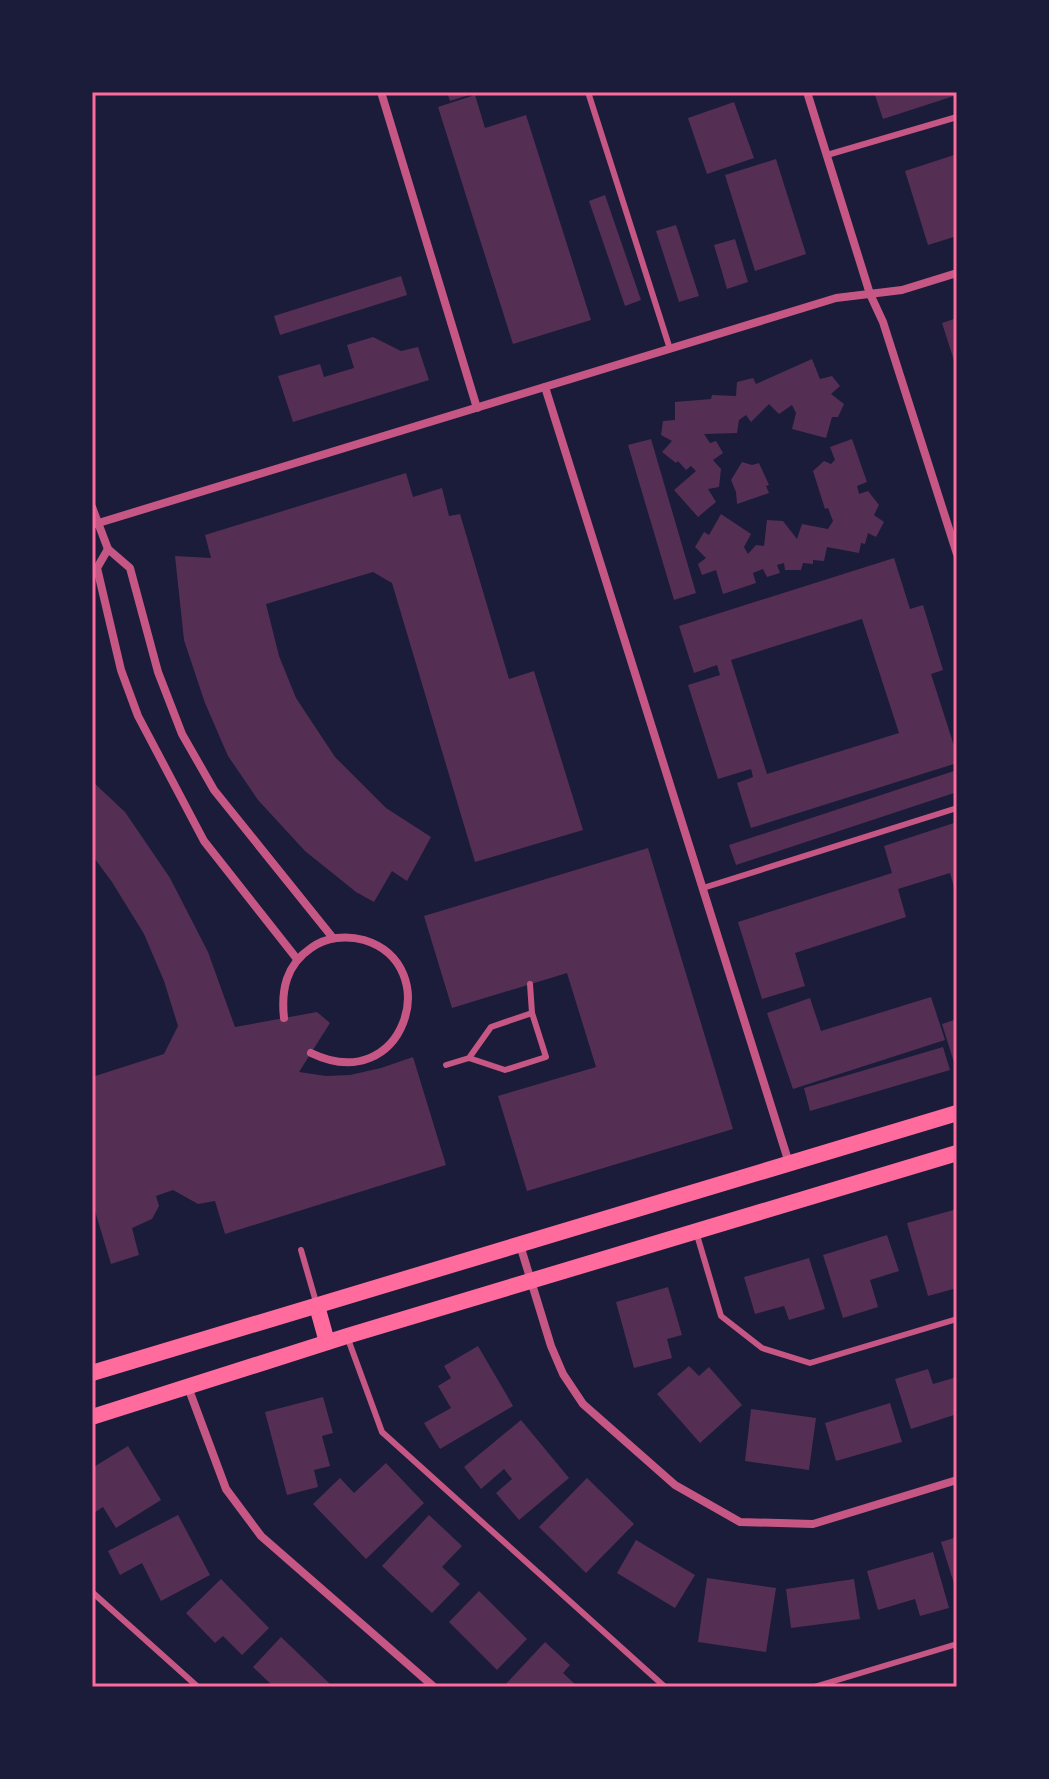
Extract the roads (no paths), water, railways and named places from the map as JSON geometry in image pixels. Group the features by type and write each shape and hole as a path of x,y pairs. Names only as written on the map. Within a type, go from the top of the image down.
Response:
{"main road":[{"path":"92,1373 957,1113"},
{"path":"92,1417 327,1342 957,1153"},
{"path":"317,1306 327,1342"}],"street":[{"path":"381,92 477,408"},
{"path":"807,92 870,294 883,322 957,554"},
{"path":"95,524 836,298 902,290 957,273"},
{"path":"545,387 790,1164"},
{"path":"92,507 95,524 108,549 130,568 158,672 182,734 214,790 333,938"},
{"path":"108,549 97,568 121,670 138,716 204,841 297,959"},
{"path":"284,1018 282,998 287,977 297,959 313,945 333,938 354,937 374,943 391,956 403,973 408,993 407,1013 400,1033 386,1049 369,1059 348,1063 328,1061 311,1053"},
{"path":"520,1245 557,1360 583,1404 675,1485 740,1522 813,1524 957,1480"},
{"path":"188,1387 226,1489 261,1536 434,1687"}],"lane":[{"path":"588,92 670,349"},
{"path":"827,155 957,117"},
{"path":"703,888 957,808"},
{"path":"446,1065 469,1058 505,1070 546,1057 532,1013 530,984"},
{"path":"469,1058 491,1027 532,1013"},
{"path":"696,1231 721,1316 762,1348 810,1363 957,1319"},
{"path":"301,1250 317,1306"},
{"path":"347,1336 382,1432 665,1687"},
{"path":"92,1592 198,1687"},
{"path":"814,1687 957,1644"}]}
